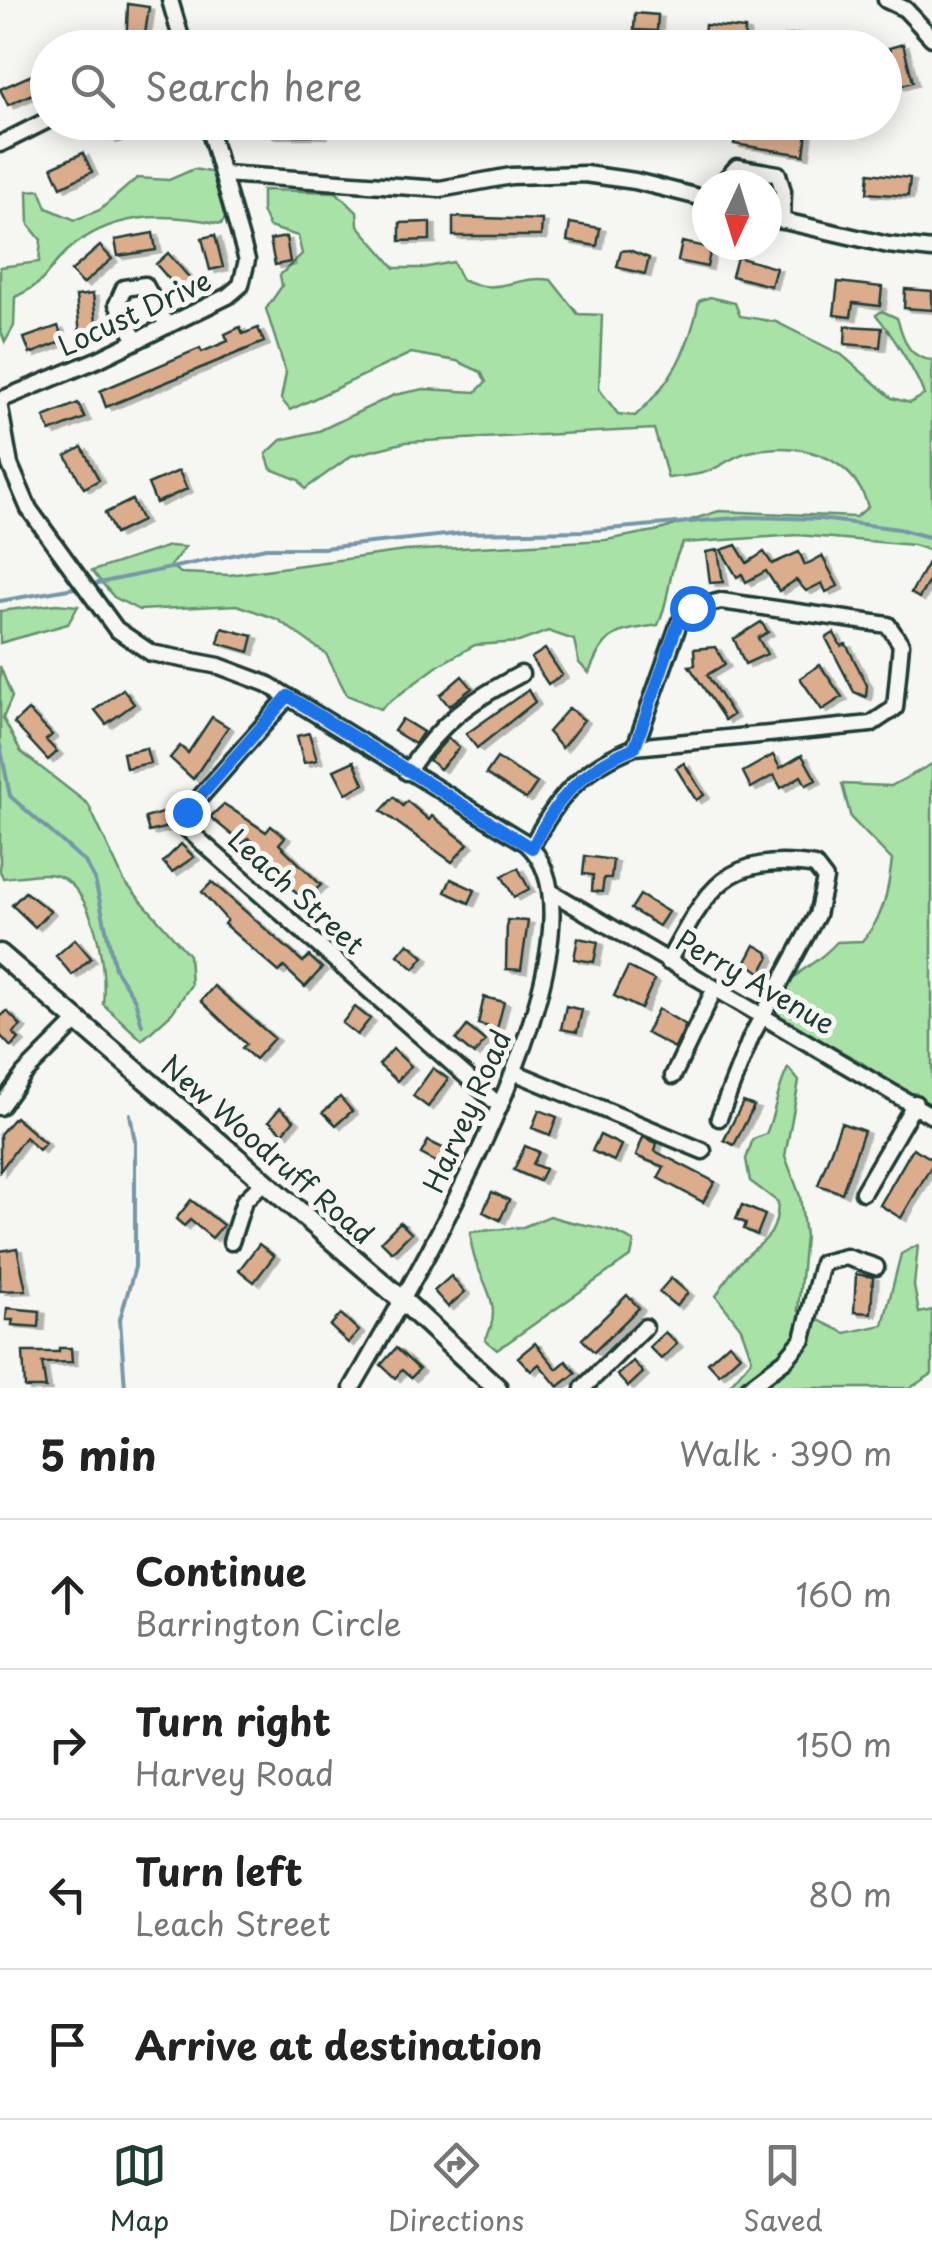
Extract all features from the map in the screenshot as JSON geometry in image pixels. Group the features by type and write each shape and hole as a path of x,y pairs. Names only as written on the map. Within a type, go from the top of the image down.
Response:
{"main road":[{"name":"New Woodruff Road","path":"0,954 402,1300 491,1386"}],"street":[{"path":"170,0 179,30"},
{"path":"886,0 906,8 932,38"},
{"path":"0,144 30,129"},
{"name":"Locust Drive","path":"0,400 228,296 245,277 247,260 213,140"},
{"path":"224,174 440,189 511,176 585,174 635,180 692,195"},
{"path":"782,221 888,245 932,250"},
{"path":"136,341 117,304 124,288 144,285 167,326"},
{"path":"0,408 18,488 40,529 116,629 144,649 240,673 288,696 532,848 545,866 553,892"},
{"path":"532,848 555,804 572,785 612,756 635,747 879,722 898,700 900,638 882,623 721,601 701,603 678,623 635,747"},
{"path":"408,772 436,730 474,700 521,674"},
{"name":"Leach Street","path":"288,696 187,812 188,830 500,1106"},
{"path":"668,962 691,919 715,889 744,865 789,862 815,866 825,880 818,915 735,1071 719,1118"},
{"name":"Harvey Road","path":"352,1388 402,1300 514,1072 552,927 553,892"},
{"name":"Perry Avenue","path":"553,892 916,1103 932,1116"},
{"path":"673,1076 715,988"},
{"path":"0,1107 24,1074 77,1021"},
{"path":"514,1072 703,1151"},
{"path":"864,1192 916,1103"},
{"path":"231,1242 244,1201 264,1182"},
{"path":"748,1388 785,1360 803,1340 822,1264 846,1257 876,1266"},
{"path":"583,1388 645,1327"}],"green space":[{"path":"194,169 215,173 228,214 221,224 159,217 139,218 101,229 66,252 40,282 15,297 14,326 5,342 0,329 0,267 39,262 41,240 29,225 28,191 40,190 47,208 75,220 100,210 137,178 169,180"},
{"path":"262,190 336,192 357,212 358,225 395,268 453,262 462,280 487,286 551,280 578,314 602,315 599,389 618,414 635,416 659,391 684,350 699,301 710,297 735,303 740,316 776,322 842,355 892,398 910,403 924,395 921,386 876,315 882,311 897,318 912,351 932,360 932,551 913,545 798,535 683,543 658,625 614,636 601,648 589,673 579,663 574,640 548,631 519,642 475,645 439,665 380,709 347,695 326,654 277,619 237,605 139,610 114,597 92,571 169,546 185,547 170,566 181,573 229,575 405,551 606,540 660,530 719,511 856,517 868,507 850,475 837,464 804,450 749,452 706,472 668,478 654,429 406,442 351,456 305,489 299,480 271,469 266,454 281,440 319,431 394,395 424,389 476,392 486,382 481,372 457,361 411,353 290,410 281,399 286,373 266,309 282,286 280,275 302,254 298,236 269,227 262,211"},
{"path":"56,604 78,606 68,624 0,643 0,611"},
{"path":"0,666 12,697 3,718 21,752 88,804 124,881 189,955 191,985 172,1013 142,1040 103,1004 103,972 96,932 71,884 52,875 3,878 0,871"},
{"path":"932,764 932,1112 861,1062 776,1016 793,979 837,942 862,941 884,904 892,860 851,818 842,784 891,786"},
{"path":"788,1068 799,1081 785,1156 800,1196 805,1236 798,1310 845,1333 883,1325 901,1254 918,1245 914,1286 919,1313 932,1310 932,1374 910,1388 727,1388 752,1359 741,1328 716,1296 735,1268 774,1227 778,1202 750,1181 746,1159 753,1139 766,1134"},
{"path":"550,1216 624,1236 634,1242 631,1256 497,1350 485,1340 493,1311 475,1261 471,1232 523,1227"}],"building":[{"path":"128,4 149,7 146,30 127,30"},
{"path":"635,13 658,15 657,30 634,30"},
{"path":"705,25 745,29 745,30 705,30"},
{"path":"902,44 913,82 902,85"},
{"path":"30,76 30,95 8,105 0,89"},
{"path":"735,140 806,140 804,155 734,144"},
{"path":"83,153 92,172 61,187 52,167"},
{"path":"869,173 910,178 908,196 867,193"},
{"path":"453,217 542,220 541,236 453,236"},
{"path":"430,222 430,240 400,241 400,223"},
{"path":"570,223 600,228 597,246 567,241"},
{"path":"153,233 156,250 118,256 115,240"},
{"path":"215,235 223,267 210,270 202,238"},
{"path":"286,237 290,262 275,265 270,240"},
{"path":"682,242 692,244 692,260 708,260 707,267 678,261"},
{"path":"100,246 112,259 83,284 71,271"},
{"path":"621,251 649,258 645,274 617,267"},
{"path":"168,253 193,282 181,293 156,264"},
{"path":"736,260 776,268 771,286 732,276"},
{"path":"838,282 882,287 880,306 853,303 851,317 834,315"},
{"path":"905,289 932,291 932,310 904,308"},
{"path":"93,294 97,332 80,334 76,296"},
{"path":"58,326 64,341 30,354 24,338"},
{"path":"846,326 882,328 880,347 845,344"},
{"path":"240,327 243,334 258,328 264,342 106,407 100,391 200,348 202,352 228,341 225,334"},
{"path":"78,403 85,418 50,432 44,417"},
{"path":"82,447 99,480 84,488 66,456"},
{"path":"179,471 187,489 156,503 148,484"},
{"path":"132,500 142,521 115,534 105,513"},
{"path":"736,545 747,563 764,552 772,564 799,552 805,565 822,556 838,586 826,592 822,583 806,591 796,580 779,591 766,571 746,582 742,574 737,577 721,550"},
{"path":"718,550 723,582 710,583 706,552"},
{"path":"932,555 932,576 919,598 911,593"},
{"path":"761,622 768,632 758,638 767,654 745,664 734,639"},
{"path":"222,628 253,636 249,652 218,643"},
{"path":"834,633 841,646 846,644 867,685 866,697 854,692 826,638"},
{"path":"715,647 725,664 707,675 733,715 725,720 689,666 695,665 694,649"},
{"path":"545,649 562,675 548,684 531,658"},
{"path":"820,665 842,697 822,710 800,678"},
{"path":"462,676 472,688 449,706 440,695"},
{"path":"123,689 134,704 106,724 95,710"},
{"path":"528,690 535,702 477,748 466,734"},
{"path":"569,708 584,720 562,748 548,732"},
{"path":"28,710 52,735 46,740 57,752 48,760 14,723"},
{"path":"212,717 228,727 193,779 170,758 180,746 188,753"},
{"path":"402,719 423,732 415,744 394,731"},
{"path":"309,733 317,760 304,763 297,736"},
{"path":"448,738 459,748 440,769 429,760"},
{"path":"146,748 150,763 126,768 123,753"},
{"path":"773,755 780,768 802,755 816,780 806,785 801,776 781,788 774,775 751,788 743,772"},
{"path":"497,758 537,783 526,799 486,774"},
{"path":"354,761 364,784 346,793 334,770"},
{"path":"684,763 704,795 696,800 676,768"},
{"path":"394,797 403,806 407,801 429,820 432,816 468,844 452,862 381,811"},
{"path":"224,804 266,832 271,826 285,837 279,844 321,885 303,901 273,867 278,862 248,838 243,844 210,817"},
{"path":"168,811 172,826 149,832 145,818"},
{"path":"181,844 194,857 172,872 163,862"},
{"path":"585,856 613,860 611,878 604,878 602,892 592,891 593,875 583,874"},
{"path":"518,868 529,889 514,897 502,876"},
{"path":"451,879 475,890 469,903 445,892"},
{"path":"212,882 303,962 309,956 322,968 305,987 284,967 279,972 224,924 227,920 202,892"},
{"path":"25,892 50,911 35,927 12,905"},
{"path":"640,895 668,912 659,926 631,909"},
{"path":"507,920 528,921 521,970 506,969"},
{"path":"578,938 598,942 594,962 574,959"},
{"path":"75,939 91,958 72,975 56,956"},
{"path":"408,943 424,957 414,969 398,955"},
{"path":"755,945 767,952 769,958 761,973 746,962"},
{"path":"628,967 654,980 641,1009 614,996"},
{"path":"214,986 274,1038 255,1059 242,1048 246,1044 201,1001"},
{"path":"484,997 504,1002 497,1029 478,1024"},
{"path":"566,1006 582,1010 577,1032 561,1029"},
{"path":"355,1007 370,1019 357,1035 342,1023"},
{"path":"658,1009 686,1025 675,1048 646,1033"},
{"path":"7,1011 21,1026 13,1033 19,1039 11,1047 0,1035 0,1017"},
{"path":"467,1026 485,1041 474,1055 456,1040"},
{"path":"393,1049 411,1066 397,1081 379,1065"},
{"path":"433,1068 448,1079 428,1107 413,1096"},
{"path":"340,1097 352,1111 336,1125 323,1112"},
{"path":"743,1102 754,1106 734,1145 724,1140"},
{"path":"280,1108 294,1120 283,1133 269,1121"},
{"path":"539,1110 557,1117 550,1135 532,1128"},
{"path":"15,1117 45,1143 39,1150 25,1137 0,1171 0,1134"},
{"path":"841,1123 864,1131 842,1193 818,1185"},
{"path":"600,1135 621,1145 614,1161 592,1151"},
{"path":"643,1137 657,1143 655,1151 715,1182 703,1202 658,1178 664,1167 636,1156"},
{"path":"428,1141 449,1151 442,1165 421,1154"},
{"path":"525,1146 539,1152 533,1164 545,1169 539,1181 514,1170"},
{"path":"913,1148 932,1159 932,1165 901,1218 880,1205"},
{"path":"492,1192 509,1200 500,1220 483,1212"},
{"path":"191,1200 223,1225 212,1238 190,1220 184,1226 176,1219"},
{"path":"742,1205 765,1215 757,1235 744,1229 746,1223 736,1219"},
{"path":"400,1222 411,1233 392,1252 381,1241"},
{"path":"259,1244 274,1256 254,1282 239,1270"},
{"path":"17,1248 26,1290 0,1291 0,1251"},
{"path":"856,1274 873,1277 871,1313 854,1312"},
{"path":"451,1276 465,1292 448,1307 434,1291"},
{"path":"671,1278 688,1293 676,1306 659,1292"},
{"path":"627,1295 639,1308 594,1352 582,1339"},
{"path":"7,1308 40,1311 39,1327 12,1325 13,1320 6,1320"},
{"path":"341,1314 359,1331 348,1343 330,1326"},
{"path":"665,1332 677,1344 661,1359 649,1347"},
{"path":"535,1343 557,1369 566,1361 576,1373 558,1387 539,1364 531,1371 518,1357"},
{"path":"729,1343 740,1355 719,1374 708,1362"},
{"path":"59,1348 71,1348 72,1362 42,1363 46,1388 25,1388 23,1352 59,1352"},
{"path":"396,1348 419,1369 411,1378 402,1370 395,1378 381,1365"},
{"path":"633,1361 643,1373 628,1387 617,1375"}],"waterway":[{"path":"89,585 266,548 323,548 465,533 585,531 747,517 820,519 899,529 932,538"},
{"path":"0,601 80,587"},
{"path":"0,745 10,796 85,862 95,880 115,969 135,1000 142,1025"},
{"path":"125,1388 120,1319 135,1267 135,1142 130,1114"}],"route":[{"path":"187,812 288,696 532,848 555,804 572,785 590,769 635,747 658,691 678,623 692,608"}]}
